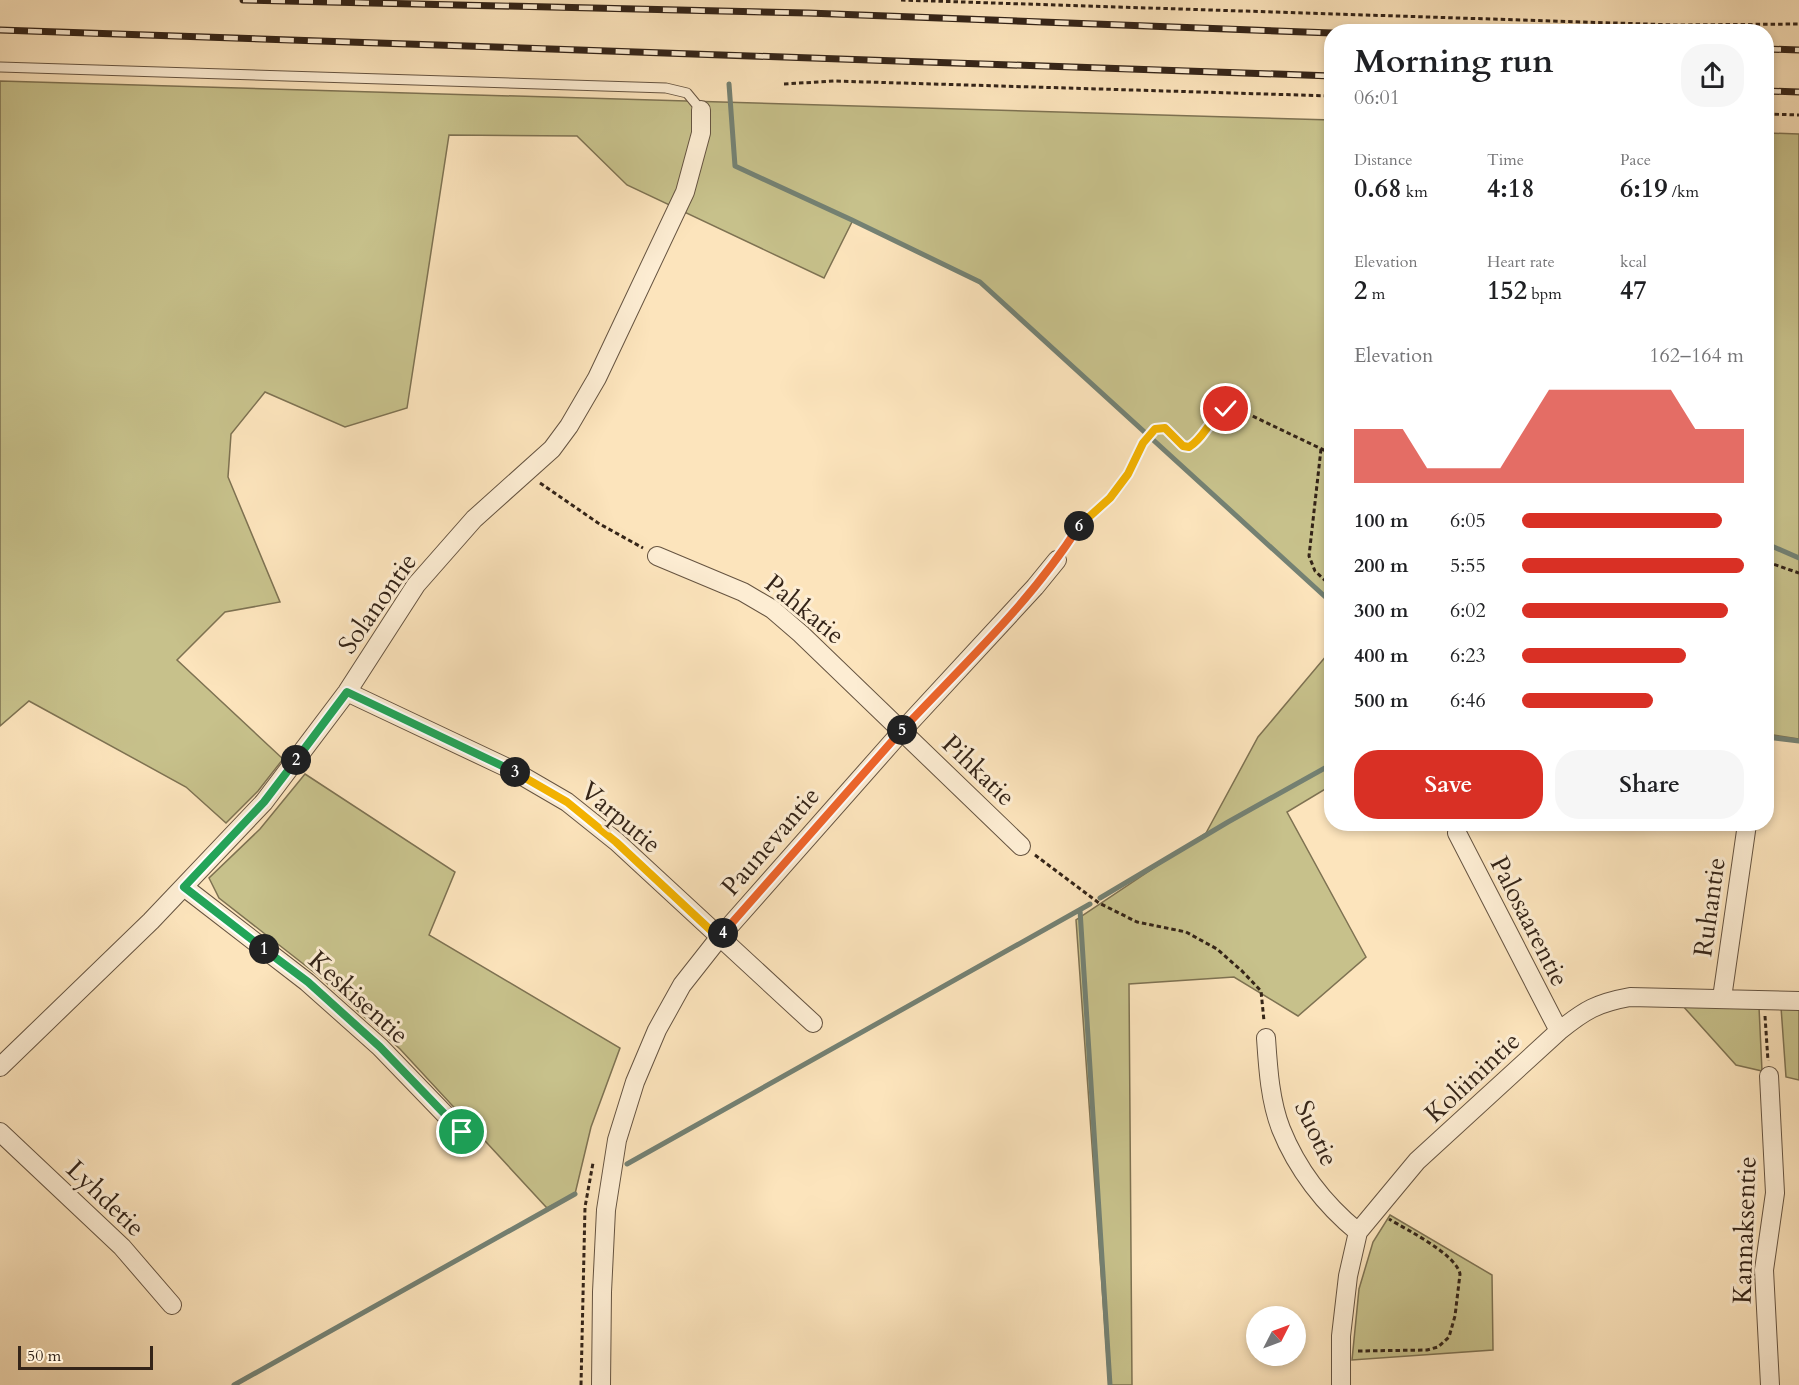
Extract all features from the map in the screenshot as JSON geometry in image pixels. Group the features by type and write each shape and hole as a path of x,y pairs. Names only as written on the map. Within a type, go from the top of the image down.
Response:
{"street":[{"name":"Solanontie","path":"0,1067 184,887 264,802 347,692 416,585 474,519 552,449 569,426 597,378 685,192 700,133 701,111"},
{"name":"Pahkatie","path":"657,556 742,592 772,609 902,731"},
{"name":"Paunevantie","path":"601,1385 606,1210 616,1140 635,1082 657,1030 682,986 719,938 1057,560"},
{"name":"Varputie","path":"347,692 512,770 567,802 616,842 813,1023"},
{"name":"Pihkatie","path":"902,731 1021,846"},
{"name":"Ruhantie","path":"1722,998 1746,831"},
{"name":"Palosaarentie","path":"1457,833 1559,1031"},
{"name":"Keskisentie","path":"184,887 308,982 380,1047 462,1132"},
{"name":"Koliinintie","path":"1341,1385 1341,1336 1348,1276 1358,1232 1418,1161 1559,1031 1583,1012 1606,1002 1630,998 1799,1001"},
{"name":"Suotie","path":"1266,1038 1269,1082 1281,1129 1309,1180 1336,1214 1358,1232"},
{"name":"Kannaksentie","path":"1769,1076 1775,1193 1764,1270 1770,1385"},
{"name":"Lyhdetie","path":"0,1132 122,1247 172,1305"}],"lane":[{"path":"0,67 666,88 687,93 701,111"}],"path":[{"path":"901,0 1633,24"},
{"path":"1774,24 1799,24"},
{"path":"784,84 834,81 1324,96"},
{"path":"1774,114 1799,115"},
{"path":"1057,560 1081,523 1110,498 1128,474 1146,440 1155,429 1165,428 1183,446 1189,447 1196,443 1217,414 1226,409 1240,410 1324,450"},
{"path":"1321,449 1309,556 1315,571 1324,579"},
{"path":"527,472 598,523 657,556"},
{"path":"1774,564 1799,573"},
{"path":"1021,846 1051,865 1108,908 1137,922 1186,932 1217,949 1242,970 1261,991 1266,1038"},
{"path":"1764,1000 1769,1076"},
{"path":"1341,1352 1427,1350 1438,1347 1449,1337 1455,1316 1459,1268 1425,1241 1376,1211"}],"shaded area":[{"path":"0,81 1324,120 1324,596 980,282 853,220 824,278 627,185 577,136 449,135 407,408 345,427 265,392 231,434 228,477 280,602 225,612 177,660 283,759 258,791 226,823 186,787 29,701 0,726"},
{"path":"1774,133 1799,134 1799,739 1774,735"},
{"path":"1324,659 1324,790 1287,812 1366,957 1298,1016 1234,977 1129,984 1132,1385 1109,1385 1076,920 1206,833 1258,737"},
{"path":"305,774 455,872 429,935 620,1048 591,1127 575,1194 547,1208 400,1049 320,977 219,898 209,878 260,829"},
{"path":"1682,1005 1759,1007 1762,1071 1736,1065"},
{"path":"1781,1007 1799,1009 1799,1080 1786,1077"},
{"path":"1390,1215 1492,1275 1493,1350 1352,1360 1359,1289 1373,1242"}],"waterway":[{"path":"729,84 735,166 980,282 1324,596"},
{"path":"1774,547 1799,558"},
{"path":"1774,738 1799,741"},
{"path":"1100,898 1324,768"},
{"path":"627,1164 1090,904"},
{"path":"1080,910 1110,1385"},
{"path":"234,1385 575,1194"}],"railway":[{"path":"243,0 808,13 1324,33"},
{"path":"0,30 1324,76"},
{"path":"1774,49 1799,50"},
{"path":"1774,91 1799,92"}],"route":[{"path":"462,1132 380,1047 308,982 184,887 264,802 347,692 512,770 567,802 616,842 719,938 902,731 1035,587 1057,560 1081,523 1110,498 1128,474 1143,443 1155,429 1165,428 1183,446 1189,447 1196,443 1217,414 1226,409"}]}
